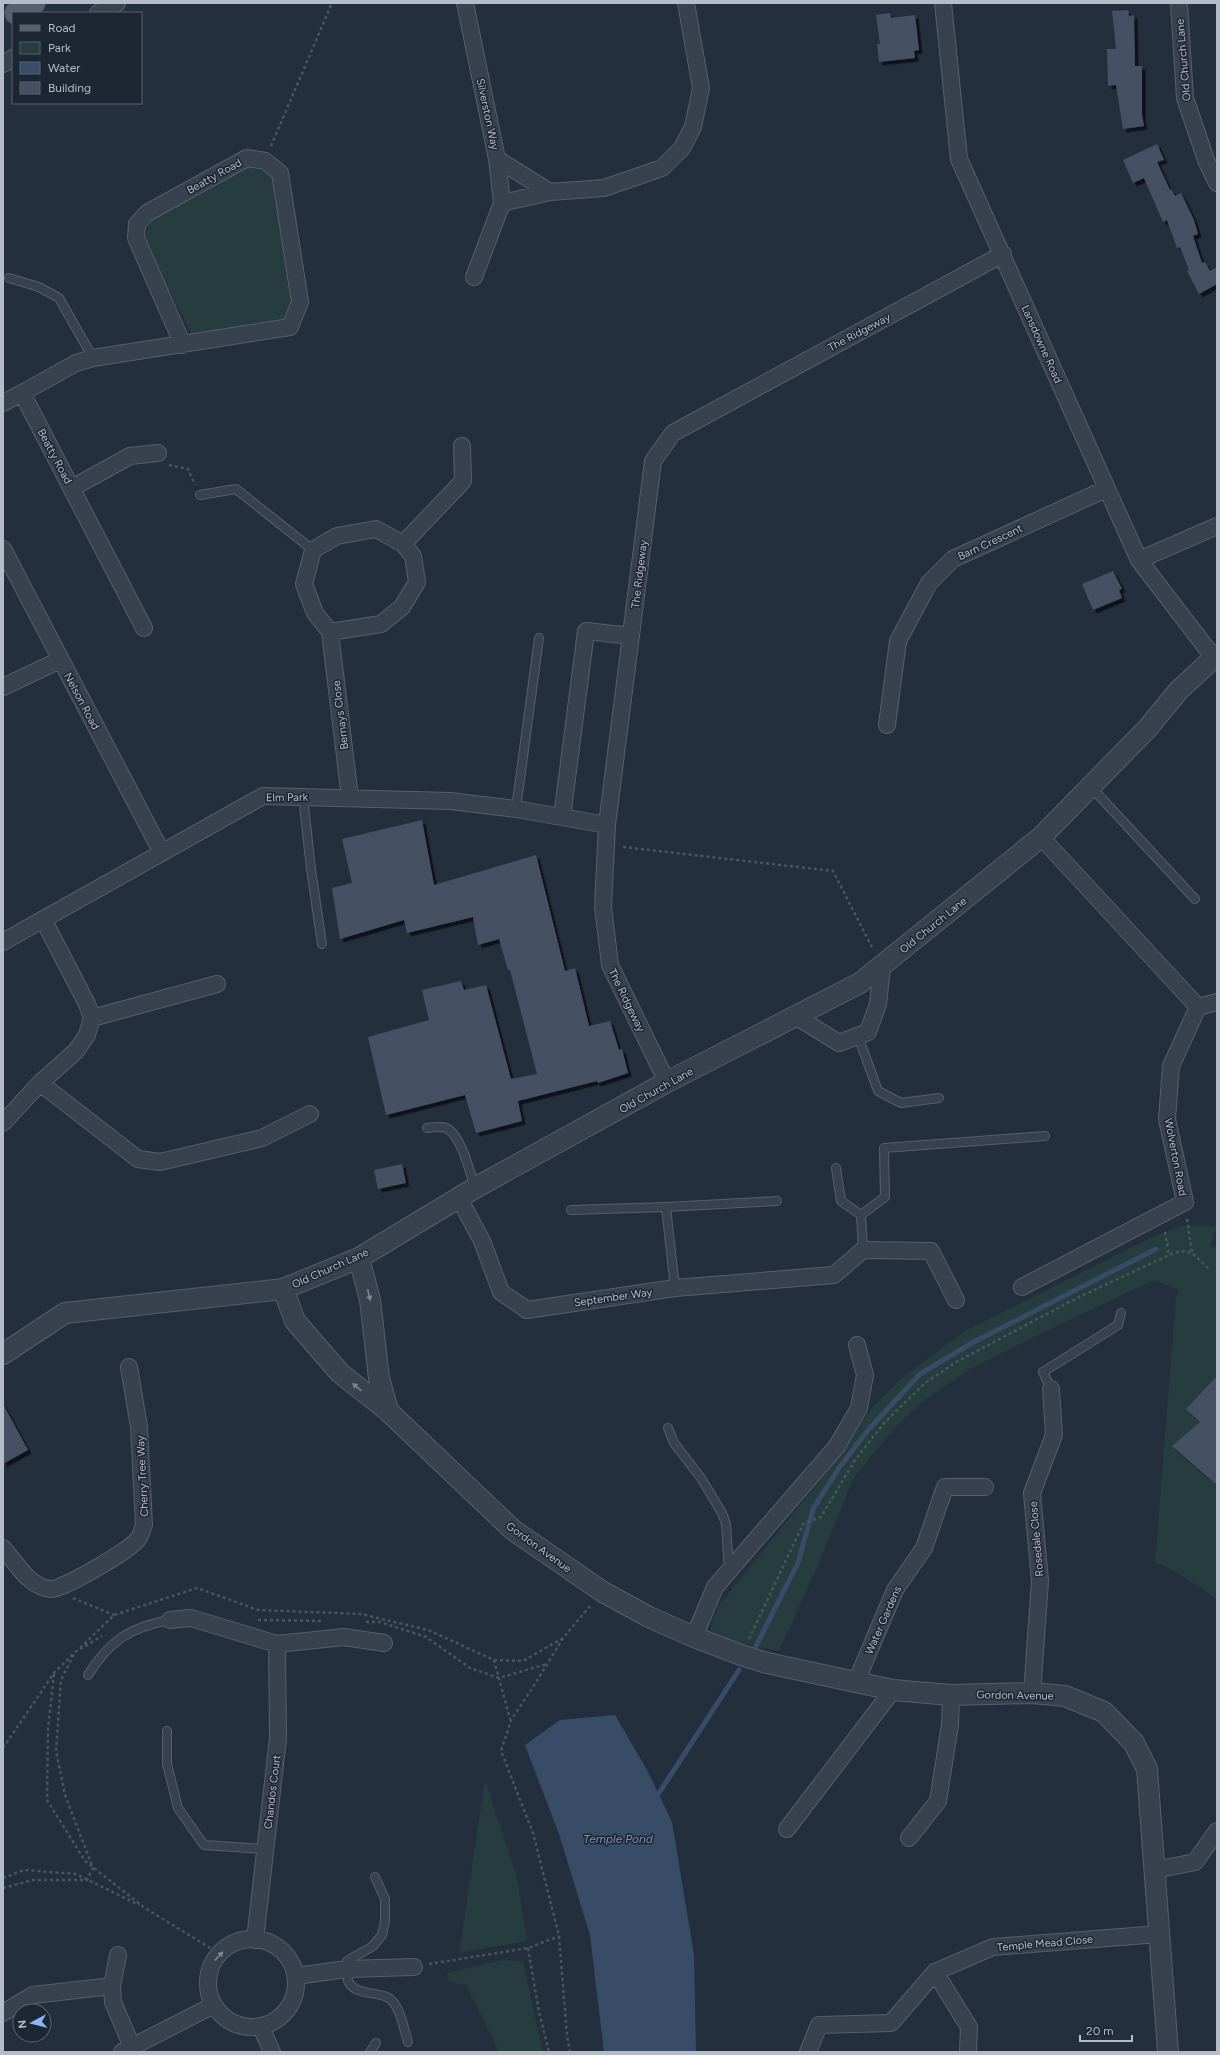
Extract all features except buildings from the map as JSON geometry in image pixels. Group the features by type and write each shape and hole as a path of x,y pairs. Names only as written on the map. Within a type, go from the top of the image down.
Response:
{"main road":[{"path":"18,12 34,3"},
{"path":"3,20 12,16"}],"street":[{"path":"100,12 117,3"},
{"name":"Silverston Way","path":"465,3 497,159 550,192"},
{"path":"502,202 550,192 604,188 662,168 682,148 693,127 701,88 686,3"},
{"name":"Lansdowne Road","path":"943,3 959,159 1003,254 1106,489 1140,560 1215,656"},
{"name":"Old Church Lane","path":"1179,3 1185,98 1206,160 1217,183"},
{"path":"3,64 12,59"},
{"name":"Beatty Road","path":"183,345 136,238 138,224 147,212 247,158 265,161"},
{"path":"474,277 502,202 497,159"},
{"path":"3,403 76,363 93,358 290,327 300,302 299,295 280,173 265,161"},
{"name":"The Ridgeway","path":"667,1082 610,964 603,908 608,826 653,461 672,433 1003,254"},
{"name":"Beatty Road","path":"22,393 144,628"},
{"path":"402,544 463,481 462,446"},
{"path":"72,488 130,456 158,453"},
{"name":"Barn Crescent","path":"887,725 898,641 929,583 953,559 1106,489"},
{"path":"1140,560 1217,526"},
{"path":"376,529 402,544 412,556 417,582 402,607 381,624 330,632 315,613 304,584 313,550 337,536 376,529"},
{"name":"Nelson Road","path":"3,549 162,853"},
{"path":"562,817 586,631 631,636"},
{"name":"Bernays Close","path":"330,632 350,798"},
{"name":"Old Church Lane","path":"3,1354 65,1313 283,1289 359,1258 467,1193 667,1082 860,983 882,967 1042,837 1147,729 1179,690 1215,656"},
{"path":"3,687 60,660"},
{"name":"Elm Park","path":"3,942 263,796 450,801 516,809 608,826"},
{"path":"1042,837 1198,1006 1217,1002"},
{"path":"3,1124 40,1083 76,1051 88,1035 92,1018 87,1004 43,919"},
{"path":"797,1016 839,1043 868,1032 878,1004 882,967"},
{"path":"92,1018 217,984"},
{"name":"Wolverton Road","path":"1022,1287 1185,1202 1167,1119 1170,1066 1198,1006"},
{"path":"40,1083 138,1159 160,1162 262,1138 310,1114"},
{"name":"September Way","path":"467,1193 500,1292 527,1310 675,1288 834,1274 863,1250"},
{"path":"863,1250 931,1251 956,1300"},
{"path":"359,1258 370,1300 379,1378 388,1411"},
{"name":"Gordon Avenue","path":"283,1289 295,1321 340,1373 388,1411 513,1530 602,1592 649,1617 694,1637 741,1655 893,1690 951,1695 1032,1693 1065,1696 1104,1712 1134,1743 1147,1768 1168,2052"},
{"path":"694,1637 715,1587 837,1446 856,1414 859,1408 865,1375 857,1345"},
{"name":"Cherry Tree Way","path":"51,1589 65,1585 127,1549 138,1539 144,1525 140,1427 129,1367"},
{"name":"Rosedale Close","path":"1032,1693 1040,1581 1032,1493 1054,1435 1051,1389"},
{"name":"Water Gardens","path":"856,1682 895,1590 924,1548 945,1487 985,1487"},
{"path":"3,1548 34,1584 51,1589"},
{"path":"170,1620 191,1618 277,1644 344,1637 384,1643"},
{"name":"Chandos Court","path":"255,1940 278,1738 277,1644"},
{"path":"787,1829 893,1690"},
{"path":"909,1838 938,1801 950,1725 951,1695"},
{"path":"1155,1870 1195,1862 1217,1831"},
{"name":"Temple Mead Close","path":"808,2052 819,2025 890,2023 935,1972 993,1947 1159,1934"},
{"path":"246,1940 270,1943 282,1952 292,1964 296,1976 296,1991 290,2006 281,2017 261,2027 246,2027 231,2022 219,2013 214,2005 209,1991 209,1975 214,1961 220,1954 232,1945 246,1940"},
{"path":"118,1955 112,1986 113,2002 127,2049 214,2005"},
{"path":"296,1976 347,1969 414,1967"},
{"path":"935,1972 969,2027 968,2052"},
{"path":"3,2013 33,1995 112,1986"},
{"path":"261,2027 272,2052"}],"lane":[{"path":"9,278 39,287 59,298 93,358"},
{"path":"200,495 236,489 313,550"},
{"path":"516,809 539,638"},
{"path":"1090,787 1195,899"},
{"path":"303,796 311,869 322,944"},
{"path":"858,1036 878,1091 901,1103 939,1098"},
{"path":"427,1128 445,1128 453,1132 458,1139 467,1193"},
{"path":"862,1215 885,1197 884,1148 1045,1136"},
{"path":"836,1168 841,1201 862,1215"},
{"path":"571,1210 666,1207 777,1200"},
{"path":"666,1207 675,1288"},
{"path":"862,1215 863,1250"},
{"path":"1051,1389 1043,1372 1118,1325 1121,1314"},
{"path":"668,1428 674,1443 701,1478 722,1513 726,1524 729,1571"},
{"path":"88,1675 100,1656 133,1630 147,1624 170,1620"},
{"path":"167,1731 167,1764 178,1808 204,1845 265,1849"},
{"path":"375,1877 385,1899 385,1920 382,1935 373,1946 347,1961 348,1981 356,1989 385,1995 395,2004 399,2011 408,2042"},
{"path":"370,2052 376,2042"}],"path":[{"path":"265,161 332,3"},
{"path":"158,453 165,464 188,470 200,495"},
{"path":"606,845 833,871 882,967"},
{"path":"1185,1202 1192,1253"},
{"path":"1163,1214 1169,1255"},
{"path":"741,1655 803,1524 821,1517 855,1460 885,1422 925,1383 958,1360 1066,1304 1181,1250 1192,1253 1208,1268"},
{"path":"3,1748 54,1673 114,1615 197,1588 258,1610 361,1614 428,1630 494,1660 523,1661 563,1638"},
{"path":"51,1589 114,1615"},
{"path":"570,2052 567,2035 559,1936 533,1834 501,1751 510,1720 563,1638 602,1592"},
{"path":"256,1619 326,1621"},
{"path":"365,1622 380,1622 426,1637 470,1668 499,1678 547,1664"},
{"path":"87,1880 93,1868 65,1795 56,1751 61,1680 75,1652 105,1634"},
{"path":"494,1660 510,1720"},
{"path":"54,1673 48,1729 47,1800 85,1861 145,1908"},
{"path":"3,1878 24,1870 76,1874 145,1908 220,1954"},
{"path":"3,1888 33,1880 87,1880"},
{"path":"414,1967 528,1948 559,1936"},
{"path":"528,1948 538,2012 549,2052"}],"green space":[{"path":"248,166 272,176 294,298 281,322 193,337 144,241 152,217"},
{"path":"1180,1226 1217,1226 1210,1247 1217,1246 1217,1599 1176,1572 1155,1562 1176,1297 1179,1290 1154,1280 970,1369 924,1400 893,1430 853,1479 815,1572 779,1651 733,1641 710,1630 718,1606 838,1458 871,1409 902,1378 965,1331 1136,1245"},
{"path":"485,1780 517,1877 527,1941 459,1953"},
{"path":"503,1960 523,1961 543,2052 499,2052 466,1985 448,1981 447,1973"}],"water":[{"name":"Temple Pond","path":"615,1715 647,1770 672,1822 694,1955 696,2052 604,2052 590,1935 559,1834 525,1745 560,1720"}],"waterway":[{"path":"756,1646 798,1563 813,1509 839,1468 869,1429 920,1374 972,1343 1156,1249"},
{"path":"659,1793 739,1670"}]}
